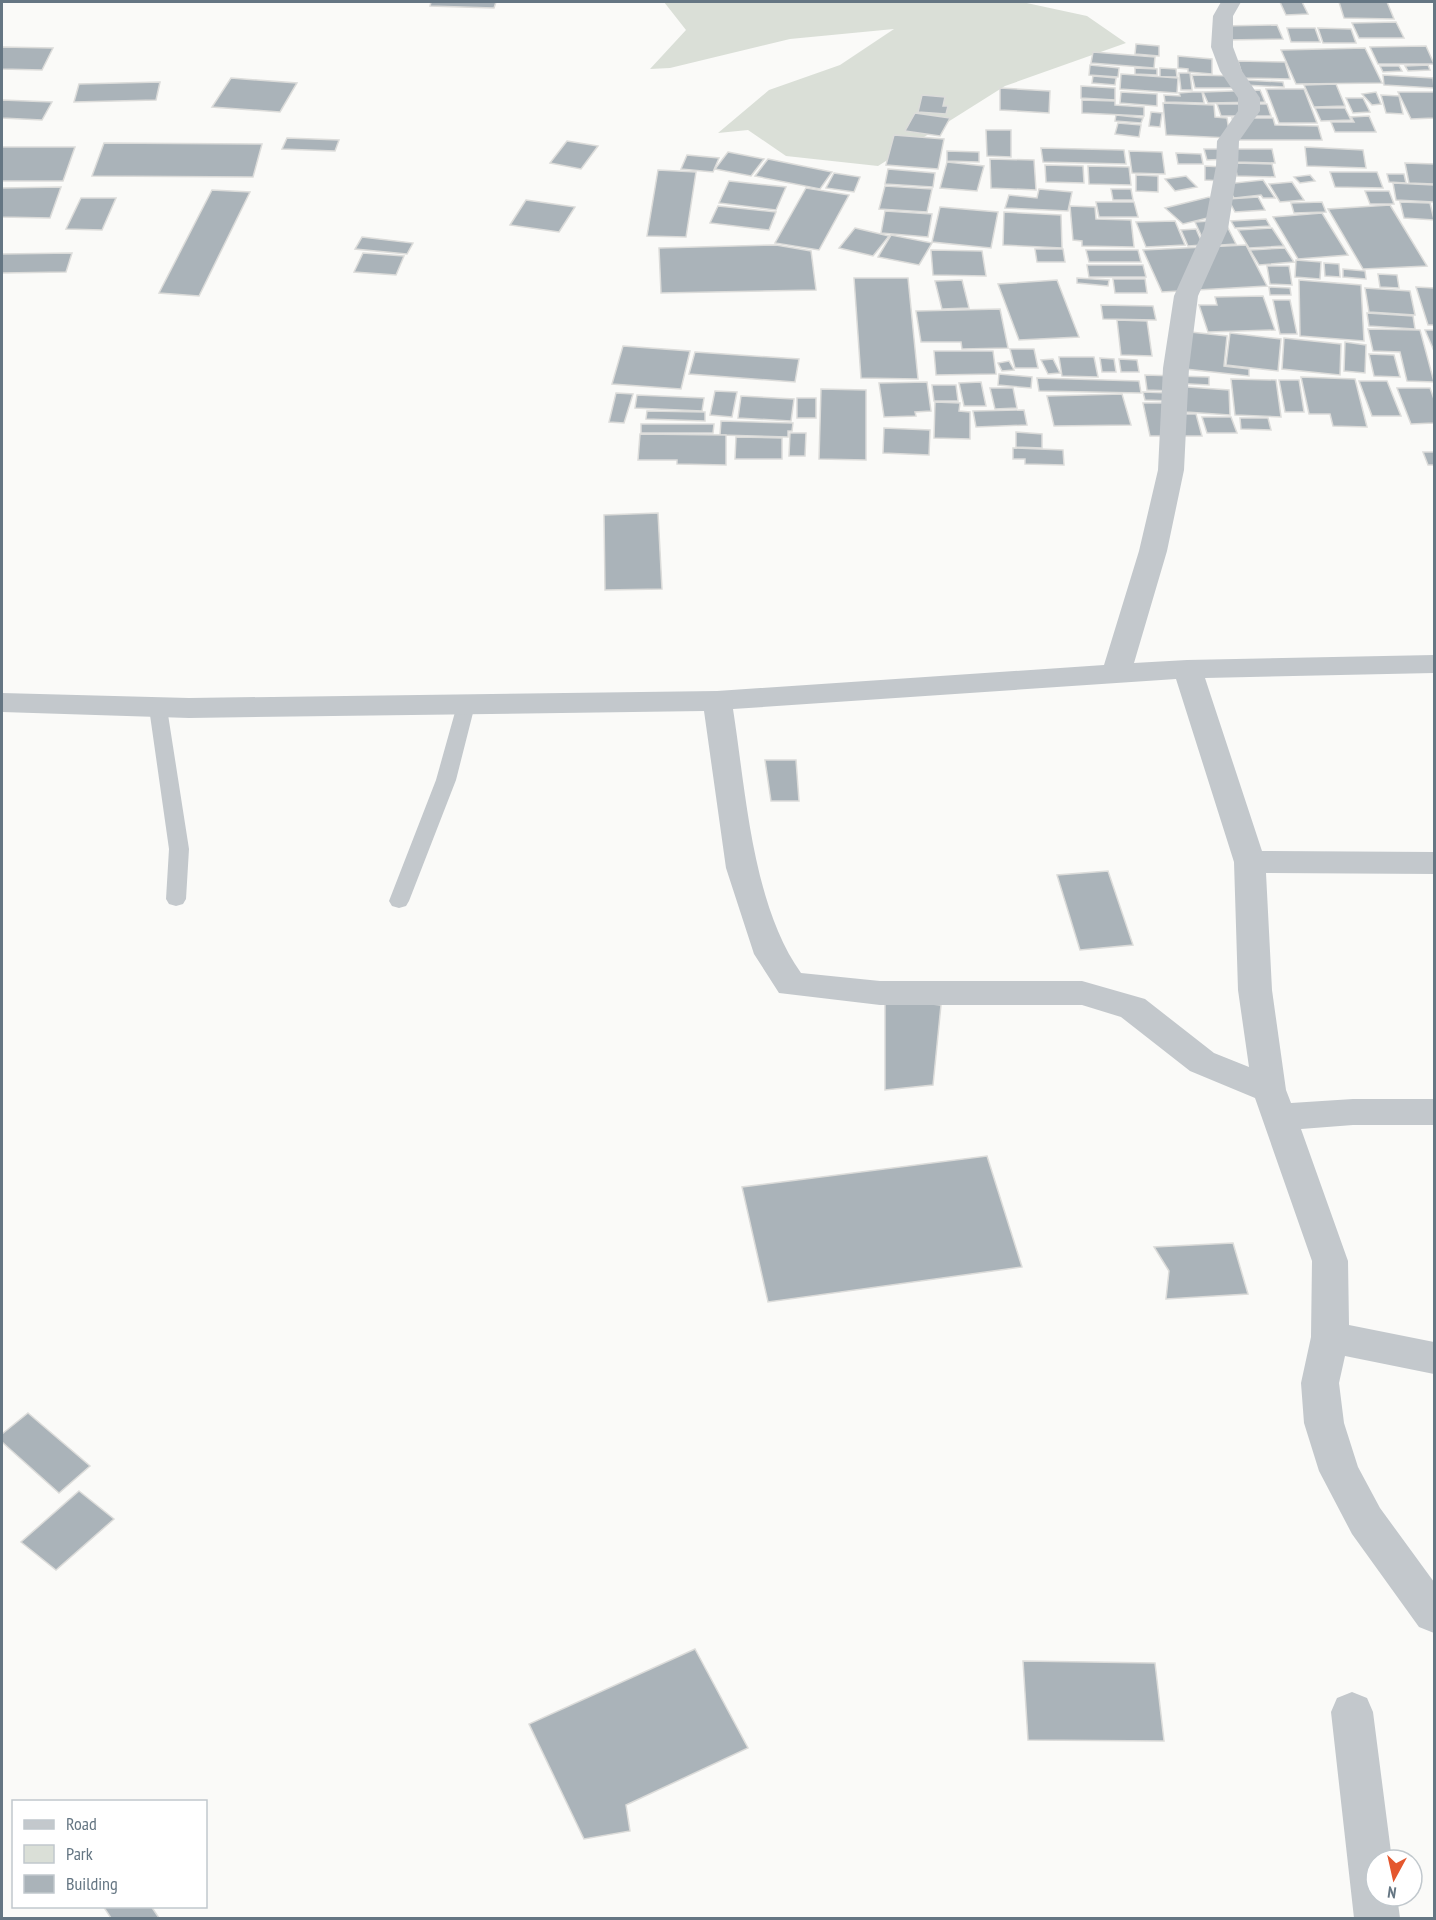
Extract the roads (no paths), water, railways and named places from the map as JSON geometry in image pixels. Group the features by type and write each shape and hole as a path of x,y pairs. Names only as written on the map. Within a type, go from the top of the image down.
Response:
{"street":[{"path":"1116,674 1153,551 1171,470 1176,368 1185,296 1216,229 1227,166 1228,141 1249,111 1249,98 1231,71 1222,47 1223,16 1231,2"},
{"path":"2,703 158,708 717,701 1187,669 1434,664"},
{"path":"1187,669 1250,862 1255,990 1275,1103 1330,1261 1330,1337 1320,1383 1324,1423 1339,1471 1366,1521 1434,1614"},
{"path":"717,701 742,868 770,954 791,984 880,993 1082,993 1133,1008 1202,1062 1275,1103 1353,1112 1434,1112"},
{"path":"1250,862 1434,863"},
{"path":"1330,1337 1434,1358"},
{"path":"1352,1712 1377,1918"}],"lane":[{"path":"399,901 446,780 466,705"},
{"path":"158,708 179,849 176,899"}]}
